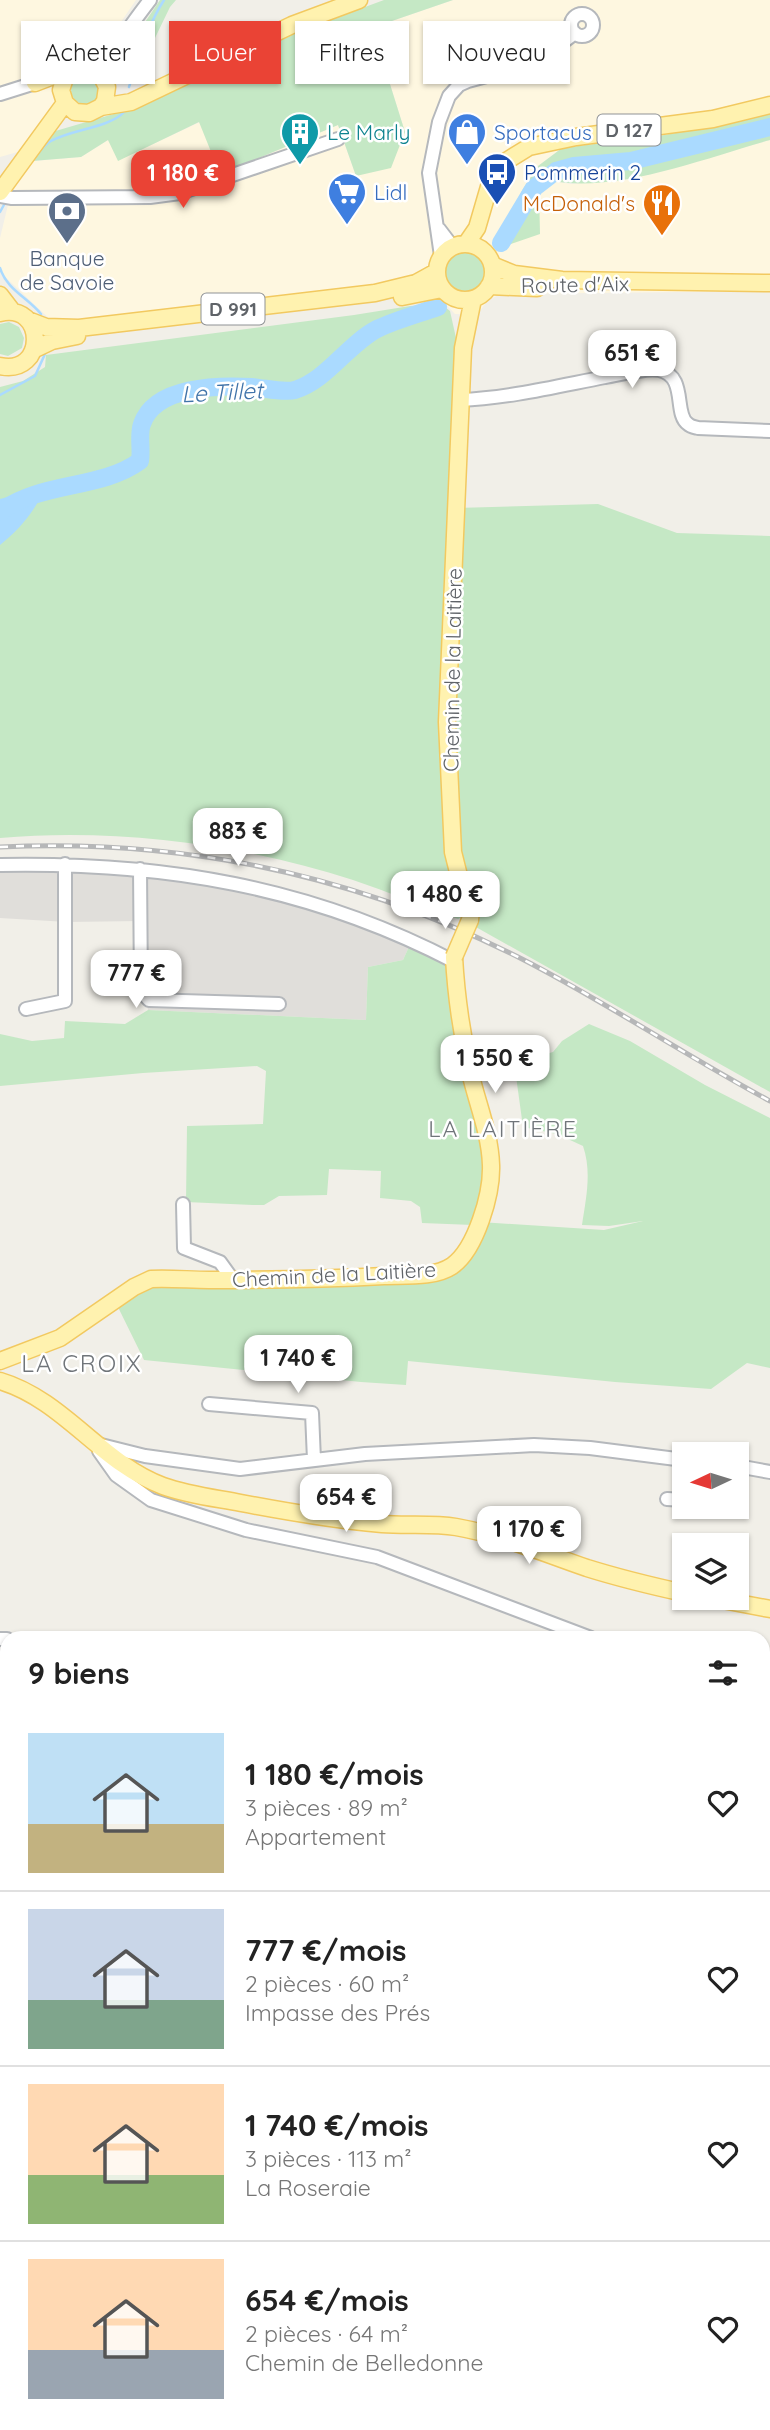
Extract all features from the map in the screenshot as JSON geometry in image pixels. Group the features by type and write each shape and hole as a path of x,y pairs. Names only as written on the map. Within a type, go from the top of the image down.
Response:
{"main road":[{"path":"24,158 57,128 82,114 101,107 131,102 292,25 359,0"},
{"path":"39,84 51,88 75,112 82,114"},
{"path":"4,196 24,158 64,100 63,84"},
{"path":"101,107 105,101 106,84 123,94 144,95"},
{"name":"D 127","path":"449,254 477,228 489,184 515,155 539,144 706,120 770,104"},
{"path":"488,258 449,254 449,294 464,300 473,299 489,286 492,275 488,258 486,219 497,173"},
{"name":"D 991","path":"14,315 46,327 79,328 350,297 398,289 416,283 449,254"},
{"name":"Route d'Aix","path":"488,258 507,273 546,278 770,283"},
{"name":"Route d'Aix","path":"489,286 561,289 662,282"},
{"name":"D 991","path":"33,350 52,341 67,338 250,314 449,294"},
{"name":"Chemin de la Laitière","path":"449,294 466,335"},
{"path":"0,295 14,315 35,334 33,350 22,363 14,367 0,366"},
{"name":"Chemin de la Laitière","path":"0,1362 60,1338 142,1282 163,1278 323,1279 424,1274 450,1268 462,1255 484,1210 491,1164 487,1137 469,1069 455,959 470,920 471,909 463,892 453,852 447,722 460,400 466,335 473,299"},
{"path":"0,1381 34,1395 71,1422 94,1444 134,1472 163,1486 298,1514 356,1522 465,1529 503,1537 589,1568 672,1590"},
{"path":"0,1390 26,1392"},
{"path":"749,1605 770,1609"}],"street":[{"path":"134,21 150,0"},
{"path":"449,254 437,226 429,173 439,122 449,96 459,85 468,81 536,63 575,33 571,27 572,20 577,15 584,14 585,0"},
{"path":"0,94 33,84"},
{"path":"4,196 150,197 180,193 338,139"},
{"path":"460,400 660,370 676,384 683,418 688,425 698,428 770,431"},
{"path":"26,1009 65,1001 65,864"},
{"path":"0,865 65,864 140,869 214,879 329,908 455,959"},
{"path":"140,869 141,991 149,1000 279,1004"},
{"path":"183,1204 184,1248 220,1262 233,1280"},
{"path":"209,1404 312,1413 314,1460"},
{"path":"94,1444 145,1456 240,1469 365,1454 534,1445 590,1448 672,1458"},
{"path":"94,1444 116,1475 151,1500 246,1530 377,1557 573,1631"},
{"path":"749,1468 770,1472"},
{"path":"667,1499 672,1499"}],"shaded area":[{"path":"0,0 136,0 122,21 21,21 21,84 69,84 56,104 34,161 81,157 108,140 119,160 200,122 221,174 338,125 356,176 405,132 390,84 409,84 409,21 392,21 453,0 770,0 770,112 747,120 659,136 562,148 538,166 500,235 539,208 539,188 552,181 571,184 631,179 770,140 770,291 500,294 487,301 477,315 455,314 438,296 308,293 55,324 0,272 0,238 21,151 0,157"},
{"path":"65,866 268,892 412,940 403,960 368,967 366,1020 148,1010 141,980 140,921 67,922 0,918 0,867"}],"green space":[{"path":"160,0 176,0 155,38 155,21 146,21"},
{"path":"384,0 453,0 392,21 327,21"},
{"path":"295,33 295,84 390,84 405,132 391,168 356,176 338,125 220,174 199,122 118,161 108,140 81,157 32,161 52,132 141,106 186,84 281,84 281,38"},
{"path":"73,84 98,85 98,95 90,103 80,103 72,95"},
{"path":"770,112 770,140 633,178 578,183 552,181 539,188 540,234 508,245 500,235 538,166 562,148 659,136 747,120"},
{"path":"464,252 478,258 484,272 478,286 464,292 450,286 444,272 450,258"},
{"path":"441,304 450,311 456,338 463,352 456,508 598,504 677,533 770,536 770,1092 474,926 482,907 458,919 310,867 223,848 134,837 44,835 0,838 0,387 23,381 45,367 46,355"},
{"path":"9,322 19,327 24,338 22,348 8,356 0,354 0,324"},
{"path":"412,940 455,962 487,1137 480,1222 604,1230 643,1221 609,1226 582,1225 588,1175 583,1146 557,1134 523,1127 515,1069 522,1061 553,1052 562,1041 589,1024 630,1041 705,1085 770,1118 770,1368 747,1363 711,1389 408,1361 406,1385 144,1360 115,1301 142,1282 443,1275 473,1225 422,1223 420,1207 411,1201 380,1198 381,1171 329,1169 327,1195 279,1196 264,1205 186,1202 187,1126 263,1124 266,1071 257,1066 0,1086 0,1034 32,1041 64,1038 65,1021 125,1024 148,1010 366,1020 368,967 403,960"}],"water":[{"path":"39,489 44,491 30,514 0,545 0,499"}],"waterway":[{"path":"129,87 148,31 164,0"},
{"path":"36,156 51,141 109,122 124,112"},
{"name":"Le Tillet","path":"501,243 534,188 556,171 574,166 631,161 770,127"},
{"path":"0,212 5,203"},
{"path":"0,268 12,288 41,314"},
{"name":"Le Tillet","path":"0,512 34,495 107,477 140,461 142,424 149,411 174,395 189,390 222,387 295,390 327,371 377,329 438,307"},
{"path":"0,395 35,376 45,354"}],"railway":[{"path":"0,847 69,846 203,856 333,884 397,905 522,959 770,1101"}],"place":[{"name":"Le Marly","path":"300,166"},
{"name":"Sportacus","path":"467,166"},
{"name":"Pommerin 2","path":"497,206"},
{"name":"Lidl","path":"347,226"},
{"name":"McDonald's","path":"662,237"},
{"name":"Banque de Savoie","path":"67,245"}],"district":[{"name":"LA LAITIÈRE","path":"503,1128"},
{"name":"LA CROIX","path":"82,1363"}]}
